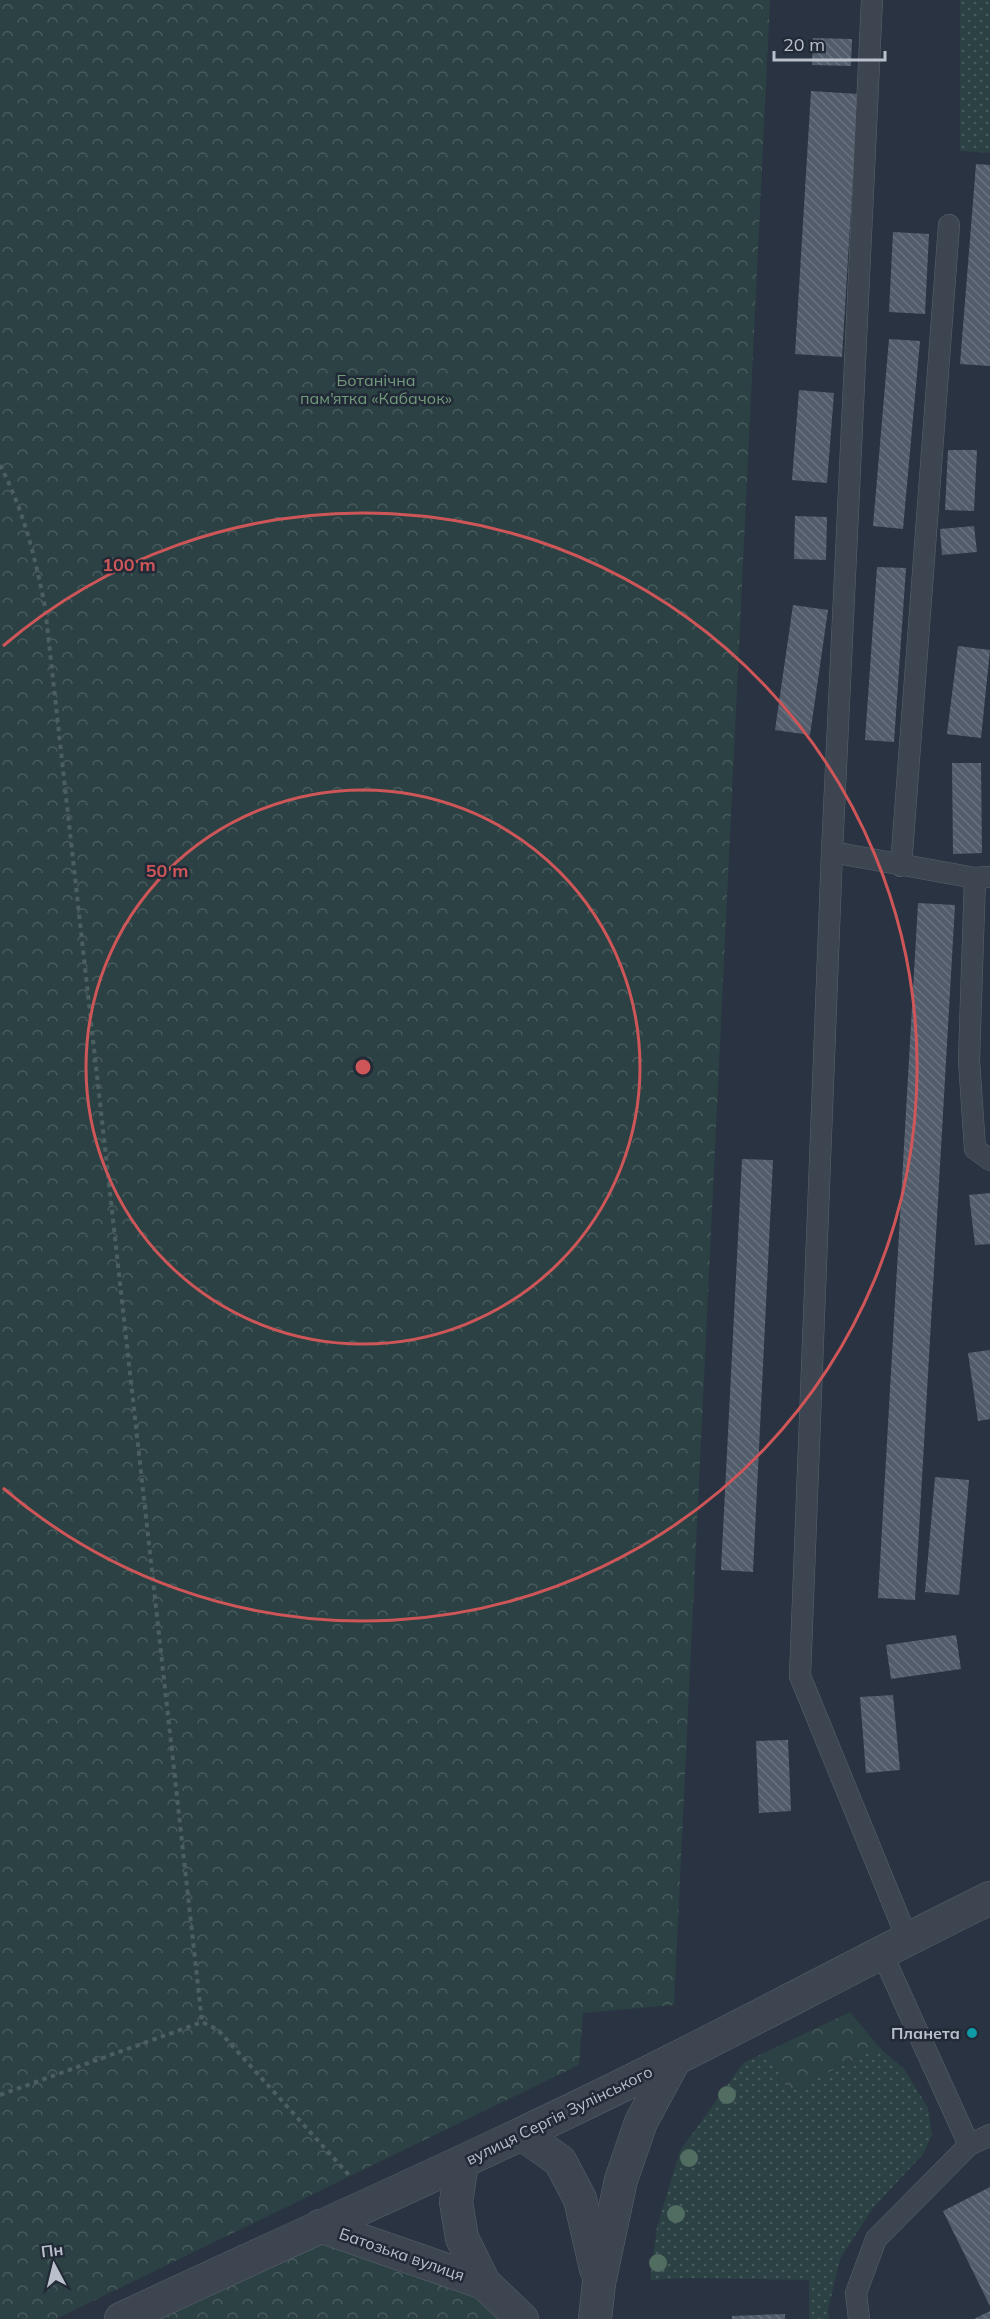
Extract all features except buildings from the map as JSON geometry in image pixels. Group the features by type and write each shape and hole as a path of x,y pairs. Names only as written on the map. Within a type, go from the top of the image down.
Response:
{"street":[{"name":"вулиця Сергія Зулінського","path":"121,2319 522,2134 675,2059 894,1945 990,1898"},
{"path":"595,2319 598,2283 621,2180 641,2122 675,2059"},
{"path":"522,2134 560,2161 580,2199 590,2237 598,2283"},
{"name":"Батозька вулиця","path":"462,2163 456,2202 462,2238 484,2283 522,2319"},
{"name":"Батозька вулиця","path":"320,2226 484,2283"}],"lane":[{"path":"872,0 832,852 800,1676 894,1945 969,2145"},
{"path":"901,866 949,225"},
{"path":"832,852 901,866 983,877 969,1060 975,1149 990,1160"},
{"path":"859,2319 856,2293 876,2240 969,2145 990,2135"}],"path":[{"path":"0,465 12,489 33,546 45,607 202,2022"},
{"path":"0,2095 202,2022 218,2030 374,2202"}],"green space":[{"name":"Ботанічна пам'ятка «Кабачок»","path":"0,0 770,0 674,2005 583,2013 579,2065 56,2319 0,2319"},
{"path":"960,0 990,0 990,153 960,151"},
{"path":"850,2012 879,2047 789,2092 768,2051"},
{"path":"879,2047 904,2069 928,2108 932,2135 923,2154 873,2208 840,2259 828,2310 829,2319 809,2319 809,2280 688,2278 650,2280 657,2227 680,2151 743,2063 768,2051 789,2092"},
{"path":"320,2226 484,2283 501,2319 121,2319"}],"place":[{"name":"Планета","path":"972,2033"}]}
